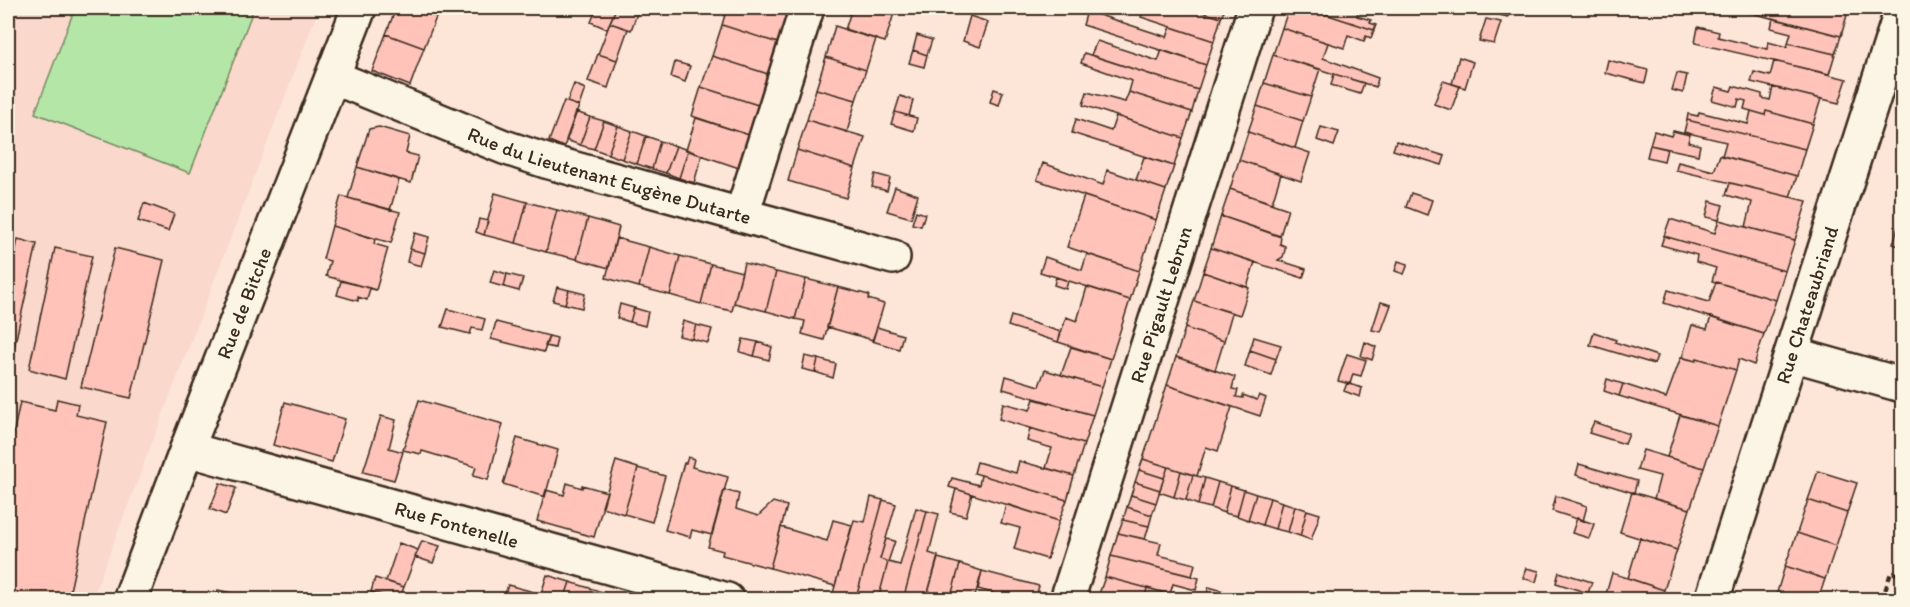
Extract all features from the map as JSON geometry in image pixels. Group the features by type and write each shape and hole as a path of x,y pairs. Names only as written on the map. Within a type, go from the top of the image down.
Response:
{"street":[{"name":"Rue de Bitche","path":"130,600 359,8"},
{"path":"742,214 807,8"},
{"name":"Rue Pigault Lebrun","path":"1067,600 1255,8"},
{"name":"Rue Chateaubriand","path":"1712,600 1902,9"},
{"name":"Rue du Lieutenant Eugène Dutarte","path":"333,77 504,147 546,161 892,257"},
{"path":"1792,354 1902,385"},
{"name":"Rue Fontenelle","path":"187,449 727,600"}],"path":[{"path":"1882,600 1891,572 1902,576"}],"shaded area":[{"path":"8,8 319,8 92,599 8,599"}],"green space":[{"path":"75,8 254,8 190,173 35,113"}],"building":[{"path":"396,8 439,10 424,48 386,34"},
{"path":"597,8 616,8 607,29 591,22"},
{"path":"616,8 639,8 631,30 610,23"},
{"path":"727,8 777,8 787,11 778,43 722,25"},
{"path":"852,8 895,10 885,42 845,30"},
{"path":"1144,8 1190,8 1221,18 1214,41 1141,17"},
{"path":"1190,8 1225,8 1221,18"},
{"path":"1289,8 1307,8 1374,30 1371,38 1366,36 1364,41 1348,35 1344,48 1282,28"},
{"path":"1307,8 1344,8 1358,12 1357,16 1371,20 1370,23 1376,25 1374,30"},
{"path":"1492,8 1511,8 1508,17 1491,13"},
{"path":"1732,8 1849,8 1841,36"},
{"path":"1087,11 1167,37 1171,27 1214,41 1206,65 1083,25"},
{"path":"970,16 988,22 980,47 963,41"},
{"path":"1773,18 1841,36 1835,54 1788,43 1791,33 1771,28"},
{"path":"1486,19 1501,22 1494,44 1479,41"},
{"path":"610,23 628,29 617,60 598,54"},
{"path":"722,25 778,43 768,74 712,56"},
{"path":"835,26 876,39 866,70 826,57"},
{"path":"1698,27 1719,32 1718,37 1767,49 1768,42 1787,47 1788,43 1835,54 1829,74 1695,43"},
{"path":"1282,28 1328,43 1323,58 1378,78 1376,87 1273,55"},
{"path":"386,34 424,48 410,86 372,71"},
{"path":"917,35 932,40 927,55 913,50"},
{"path":"1097,41 1158,61 1162,50 1206,65 1198,90 1091,55"},
{"path":"913,50 927,55 924,67 909,63"},
{"path":"1084,53 1198,90 1192,112 1129,92 1132,81 1081,63"},
{"path":"598,54 617,60 608,88 588,81"},
{"path":"1273,55 1320,69 1311,97 1264,83"},
{"path":"712,56 768,74 758,105 701,87"},
{"path":"826,57 866,70 856,100 816,89"},
{"path":"1459,57 1473,62 1465,88 1452,84"},
{"path":"1608,60 1648,70 1645,83 1605,73"},
{"path":"1774,61 1847,79 1839,103 1751,82 1754,72 1770,76"},
{"path":"675,62 690,66 685,82 671,77"},
{"path":"1677,73 1687,75 1683,93 1672,90"},
{"path":"1334,74 1364,83 1360,94 1331,85"},
{"path":"1443,81 1460,86 1451,110 1434,104"},
{"path":"1264,83 1311,97 1303,121 1257,106"},
{"path":"574,84 585,89 579,106 567,102"},
{"path":"1733,86 1762,94 1762,98 1770,100 1773,87 1821,99 1813,124 1766,111 1765,115 1744,109 1746,101 1739,99 1737,107 1712,100 1716,87 1731,91"},
{"path":"701,87 758,105 749,135 692,116"},
{"path":"816,89 856,100 847,132 807,120"},
{"path":"994,89 1003,92 999,105 990,102"},
{"path":"1087,92 1125,102 1129,92 1192,112 1183,138 1083,105"},
{"path":"900,96 913,100 909,116 895,112"},
{"path":"564,101 579,106 564,147 549,141"},
{"path":"1257,106 1303,121 1295,148 1248,132"},
{"path":"1751,111 1765,115 1766,111 1813,124 1805,149 1687,120 1688,114 1698,116 1699,112 1748,124"},
{"path":"576,112 590,117 580,145 566,140"},
{"path":"895,112 917,118 914,131 891,124"},
{"path":"1116,116 1183,138 1174,166 1072,133 1076,119 1111,131"},
{"path":"590,117 604,121 594,149 580,145"},
{"path":"696,118 749,135 739,168 686,150"},
{"path":"807,120 865,137 855,168 797,150"},
{"path":"1687,120 1805,149 1797,176 1722,156 1726,142 1684,132"},
{"path":"604,121 618,126 608,154 594,149"},
{"path":"618,126 632,131 622,159 608,154"},
{"path":"379,127 410,136 406,153 418,156 411,183 357,167 369,129"},
{"path":"1321,127 1339,132 1334,146 1317,140"},
{"path":"632,131 646,136 637,164 622,159"},
{"path":"1654,131 1671,136 1673,131 1690,135 1688,142 1700,145 1698,155 1650,145"},
{"path":"1248,132 1310,153 1301,181 1239,160"},
{"path":"646,136 660,141 652,169 637,164"},
{"path":"660,141 676,146 666,173 652,169"},
{"path":"1396,141 1445,156 1442,165 1393,150"},
{"path":"1650,145 1667,149 1664,161 1647,157"},
{"path":"676,146 688,150 679,178 666,173"},
{"path":"688,150 702,155 694,183 679,178"},
{"path":"797,150 855,168 846,198 788,181"},
{"path":"1720,155 1797,176 1790,197 1676,170 1678,162 1714,171"},
{"path":"1144,157 1174,166 1166,190 1136,180"},
{"path":"1239,160 1281,174 1272,203 1230,189"},
{"path":"1043,163 1103,185 1107,170 1166,190 1156,220 1037,180"},
{"path":"357,167 399,180 390,210 348,198"},
{"path":"875,174 890,178 887,191 872,187"},
{"path":"1730,183 1807,201 1795,240 1746,227 1752,202 1726,195"},
{"path":"895,187 918,195 911,218 887,211"},
{"path":"1230,189 1288,209 1280,236 1221,216"},
{"path":"495,193 527,202 516,243 484,235"},
{"path":"1411,193 1432,200 1427,215 1406,207"},
{"path":"341,196 400,212 391,243 332,226"},
{"path":"1084,196 1156,220 1139,271 1067,247"},
{"path":"1710,201 1723,205 1719,220 1706,217"},
{"path":"527,202 557,210 546,252 516,243"},
{"path":"144,203 174,214 168,231 138,221"},
{"path":"557,210 588,218 577,259 546,252"},
{"path":"916,211 925,214 921,226 912,224"},
{"path":"1902,215 1902,247 1893,244"},
{"path":"1221,216 1281,237 1280,244 1285,246 1285,250 1283,257 1278,260 1306,269 1303,278 1211,248"},
{"path":"588,218 619,227 609,268 577,259"},
{"path":"479,219 488,221 484,235 476,232"},
{"path":"1670,219 1715,233 1719,220 1795,240 1785,271 1664,236"},
{"path":"332,226 375,239 374,244 388,248 376,290 326,276 330,261 323,259"},
{"path":"415,233 429,237 425,253 410,249"},
{"path":"1664,236 1785,271 1776,300 1712,281 1716,268 1696,262 1697,255 1661,245"},
{"path":"616,238 649,247 639,287 606,278"},
{"path":"18,239 37,244 10,366 8,366 8,288"},
{"path":"649,247 680,256 670,295 639,287"},
{"path":"55,248 92,256 65,379 29,369"},
{"path":"115,248 164,260 131,398 81,387"},
{"path":"1211,248 1255,262 1247,287 1203,272"},
{"path":"410,249 425,253 421,266 407,262"},
{"path":"1087,254 1139,271 1130,300 1040,272 1045,257 1082,270"},
{"path":"680,256 711,264 701,304 670,295"},
{"path":"1398,261 1408,264 1404,274 1395,271"},
{"path":"744,263 776,272 766,311 734,303"},
{"path":"711,264 742,272 732,311 701,304"},
{"path":"494,270 507,274 504,287 490,283"},
{"path":"776,272 806,279 795,319 766,311"},
{"path":"1203,272 1249,288 1240,315 1194,301"},
{"path":"507,274 523,278 519,291 504,287"},
{"path":"1056,277 1068,281 1066,289 1054,285"},
{"path":"806,279 838,287 824,340 802,334 805,321 795,319"},
{"path":"341,281 370,288 367,300 358,297 358,301 337,295"},
{"path":"1716,282 1776,300 1764,334 1664,303 1668,290 1709,302"},
{"path":"557,287 569,290 565,304 553,301"},
{"path":"838,287 869,295 868,299 884,304 873,340 827,327"},
{"path":"1087,287 1130,300 1111,359 1058,342 1066,317 1077,321"},
{"path":"569,290 585,294 582,308 565,304"},
{"path":"1194,301 1232,313 1224,341 1185,328"},
{"path":"1381,302 1391,305 1381,332 1372,330"},
{"path":"620,304 634,308 630,322 617,318"},
{"path":"634,308 648,312 645,326 630,322"},
{"path":"448,309 485,319 482,330 472,328 470,334 442,327"},
{"path":"1011,316 1061,332 1058,342 1008,326"},
{"path":"1711,317 1764,334 1754,365 1739,359 1736,370 1697,358 1696,361 1682,358 1692,325 1707,329"},
{"path":"683,321 696,325 692,339 679,336"},
{"path":"496,322 549,336 544,352 491,339"},
{"path":"696,325 712,329 708,343 692,339"},
{"path":"877,327 903,335 899,349 872,341"},
{"path":"1185,328 1224,341 1215,370 1176,357"},
{"path":"1594,332 1616,340 1615,342 1657,356 1654,364 1590,345"},
{"path":"549,336 557,338 555,348 545,346"},
{"path":"1254,337 1281,345 1276,359 1250,350"},
{"path":"743,339 758,342 754,356 740,352"},
{"path":"758,342 772,347 769,360 754,356"},
{"path":"1365,342 1376,347 1372,360 1361,356"},
{"path":"1071,347 1111,359 1102,387 1061,375"},
{"path":"1250,350 1276,359 1271,375 1245,366"},
{"path":"1347,354 1366,360 1361,376 1353,374 1350,384 1338,381"},
{"path":"805,356 818,359 815,372 802,369"},
{"path":"1176,357 1235,377 1232,389 1238,390 1236,397 1243,398 1243,395 1257,400 1259,395 1266,398 1260,416 1167,385"},
{"path":"1681,357 1696,361 1697,358 1736,370 1718,426 1619,396 1623,384 1666,398"},
{"path":"818,359 836,364 833,378 815,372"},
{"path":"1045,370 1102,387 1093,415 1003,389 1006,376 1039,386"},
{"path":"1607,379 1623,384 1619,396 1604,391"},
{"path":"1347,383 1362,388 1360,397 1344,391"},
{"path":"1167,385 1232,407 1218,451 1206,447 1197,476 1143,459"},
{"path":"57,399 78,404 76,415 107,422 68,600 8,600 8,459 20,402 55,410"},
{"path":"1034,399 1093,415 1084,444 999,419 1003,403 1030,410"},
{"path":"419,400 503,424 488,480 473,476 476,467 422,451 421,454 403,450"},
{"path":"285,402 345,419 332,462 273,445"},
{"path":"1680,415 1718,426 1704,468 1667,457"},
{"path":"381,416 396,420 389,448 403,452 394,480 363,472"},
{"path":"1594,422 1629,434 1625,444 1589,433"},
{"path":"1030,428 1084,444 1074,476 1046,468 1052,448 1027,441"},
{"path":"517,438 558,450 545,497 503,484"},
{"path":"1643,450 1704,468 1690,509 1654,499 1660,476 1637,470"},
{"path":"688,457 694,459 692,467 728,477 712,535 692,530 690,537 665,530 684,463"},
{"path":"1143,459 1168,467 1164,478 1139,470"},
{"path":"616,461 638,468 624,514 602,507"},
{"path":"1019,461 1074,476 1067,500 974,473 977,462 1016,473"},
{"path":"1579,464 1637,481 1634,493 1576,475"},
{"path":"1168,467 1181,471 1174,497 1159,492"},
{"path":"638,468 665,476 652,522 624,514"},
{"path":"1139,470 1164,478 1160,490 1135,482"},
{"path":"1181,471 1193,475 1186,500 1174,497"},
{"path":"1818,471 1857,483 1847,513 1808,500"},
{"path":"981,475 1067,500 1059,521 949,487 952,478 979,485"},
{"path":"1193,475 1205,478 1198,505 1186,500"},
{"path":"1205,478 1218,482 1211,508 1198,505"},
{"path":"1135,482 1160,490 1156,503 1131,495"},
{"path":"1218,482 1231,486 1224,513 1211,508"},
{"path":"220,483 236,488 226,515 210,509"},
{"path":"567,483 607,492 594,537 537,521 546,490 564,495"},
{"path":"1231,486 1244,490 1237,516 1224,513"},
{"path":"956,489 972,494 966,516 950,512"},
{"path":"724,490 739,494 736,509 758,516 773,502 787,506 770,568 722,555 723,551 708,547"},
{"path":"1244,490 1256,494 1248,520 1237,516"},
{"path":"1632,492 1690,509 1677,550 1620,532"},
{"path":"1256,494 1270,498 1262,525 1248,520"},
{"path":"1131,495 1156,503 1152,515 1127,507"},
{"path":"1556,496 1587,506 1583,521 1552,511"},
{"path":"871,497 883,500 856,598 840,594 839,600 831,600 854,520 865,522"},
{"path":"1270,498 1282,502 1275,529 1262,525"},
{"path":"883,500 896,504 880,559 888,562 878,600 860,600 856,598"},
{"path":"1808,500 1847,513 1836,546 1797,533"},
{"path":"1282,502 1295,506 1288,532 1275,529"},
{"path":"1006,504 1059,521 1047,559 1014,549 1020,528 1001,523"},
{"path":"1295,506 1307,510 1300,536 1288,532"},
{"path":"1127,507 1152,515 1149,526 1123,520"},
{"path":"916,508 927,511 903,600 878,600 888,562 900,565"},
{"path":"1307,510 1320,514 1311,540 1300,536"},
{"path":"927,511 939,514 929,553 938,556 926,600 903,600"},
{"path":"1577,518 1594,524 1589,538 1572,533"},
{"path":"833,520 852,525 835,586 770,568 781,527 827,541"},
{"path":"1123,520 1149,526 1145,539 1118,533"},
{"path":"1118,533 1161,543 1158,555 1195,564 1192,576 1111,556"},
{"path":"1797,533 1836,546 1825,579 1785,566"},
{"path":"1640,538 1677,550 1664,590 1628,578"},
{"path":"886,539 895,541 888,562 880,559"},
{"path":"422,541 440,546 433,563 415,557"},
{"path":"399,543 418,550 404,587 386,581"},
{"path":"1111,556 1199,578 1196,590 1173,584 1170,594 1105,577"},
{"path":"938,558 960,564 950,600 926,600"},
{"path":"960,564 982,571 974,600 950,600"},
{"path":"1785,566 1825,579 1818,600 1775,599"},
{"path":"1526,568 1539,571 1536,582 1523,578"},
{"path":"982,571 1039,586 1035,600 1018,600 978,589"},
{"path":"1559,572 1592,582 1588,593 1556,583"},
{"path":"1612,573 1664,590 1661,600 1621,600 1606,594"},
{"path":"547,575 570,582 564,600 541,594"},
{"path":"1105,577 1147,588 1145,597 1153,600 1107,600 1098,597"},
{"path":"375,578 404,587 399,600 371,592"},
{"path":"570,582 609,594 608,600 564,600"},
{"path":"508,585 541,594 559,600 503,600"},
{"path":"1209,587 1223,591 1221,597 1207,594"},
{"path":"1147,588 1161,592 1159,600 1145,597"},
{"path":"218,590 246,596 246,600 215,600"}]}
